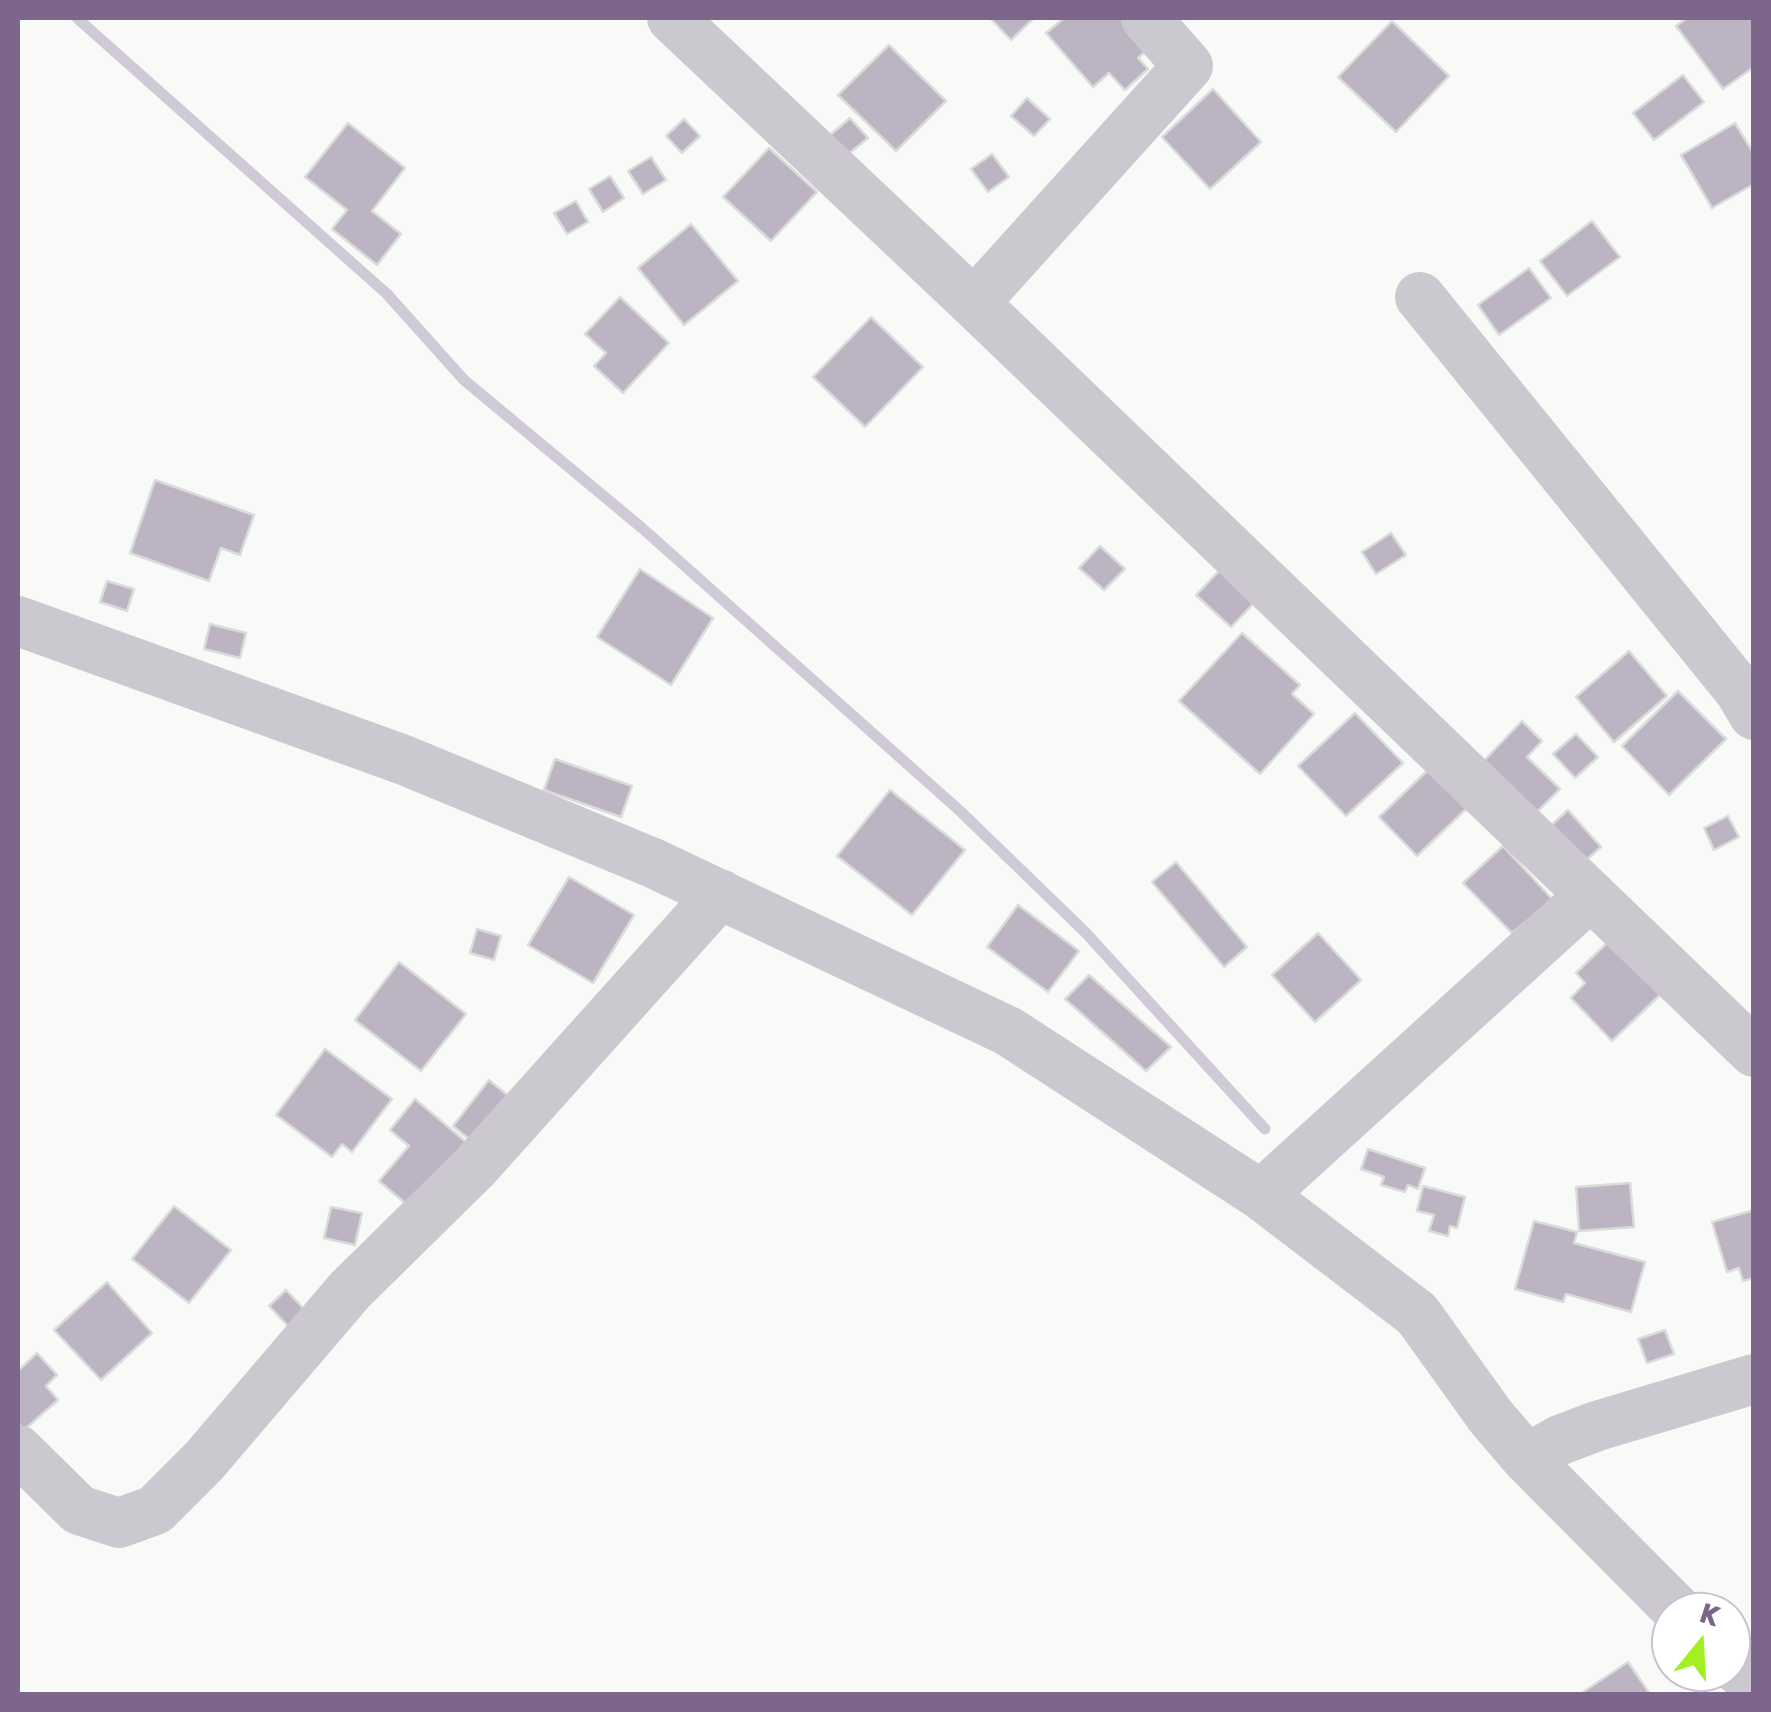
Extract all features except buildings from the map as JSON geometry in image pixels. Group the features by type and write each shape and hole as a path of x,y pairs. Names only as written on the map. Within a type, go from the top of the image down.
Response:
{"street":[{"path":"672,18 974,302 1754,1052"},
{"path":"974,302 1188,66 1146,18"},
{"path":"1420,297 1739,690 1754,715"},
{"path":"18,621 404,760 653,863 1008,1031 1261,1196 1417,1314 1491,1417 1527,1459 1659,1592"},
{"path":"18,1450 79,1510 119,1523 155,1510 204,1461 350,1290 474,1168 720,894"},
{"path":"1261,1196 1590,895"},
{"path":"1527,1459 1560,1440 1597,1426 1754,1379"}],"waterway":[{"path":"77,18 387,294 464,380 642,528 959,810 1085,932 1265,1129"}]}
